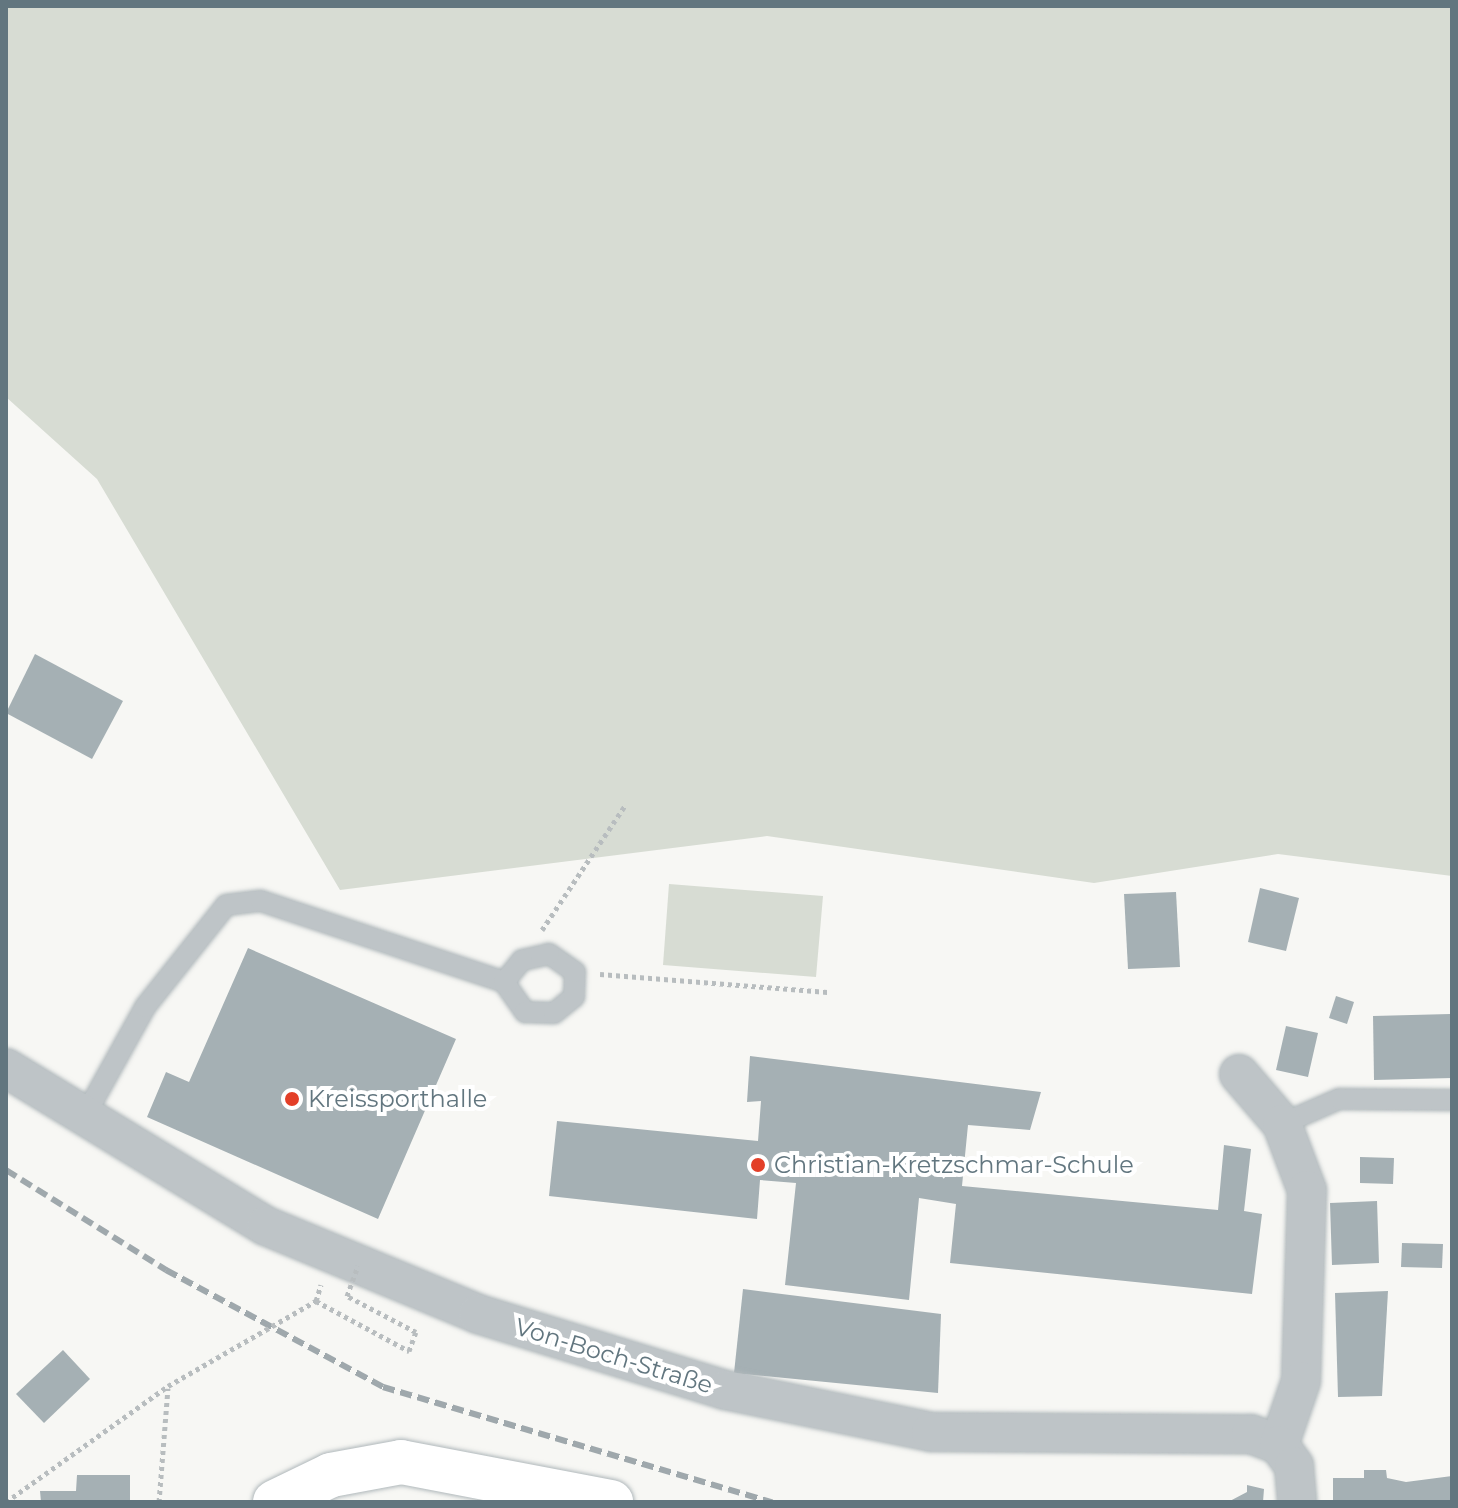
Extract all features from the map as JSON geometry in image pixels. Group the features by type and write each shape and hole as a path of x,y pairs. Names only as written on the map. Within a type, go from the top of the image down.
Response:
{"street":[{"name":"Von-Boch-Straße","path":"6,1068 83,1119 266,1226 358,1266 577,1346 822,1413 931,1432 1251,1434 1279,1445"},
{"path":"1239,1074 1282,1124 1307,1190 1301,1381 1279,1445 1294,1466 1297,1502"},
{"path":"275,1502 331,1475 401,1462 611,1502"}],"lane":[{"path":"83,1119 145,1007 226,905 261,901 504,982 525,1012 554,1013 574,997 575,972 549,954 522,960 504,982"},
{"path":"1282,1124 1339,1099 1452,1100"}],"path":[{"path":"522,960 626,804"},
{"path":"575,972 827,992"},
{"path":"6,1502 168,1386 316,1301 409,1351 416,1332 347,1296 358,1266"},
{"path":"159,1502 168,1386"}],"shaded area":[{"path":"6,6 1452,6 1452,876 1278,854 1094,883 767,836 340,890 97,479 6,397"},
{"path":"669,884 823,896 816,977 663,965"}],"building":[{"path":"35,654 123,701 92,759 6,713"},
{"path":"1260,888 1299,898 1286,951 1248,942"},
{"path":"1176,892 1180,967 1128,969 1124,894"},
{"name":"Kreissporthalle","path":"248,948 456,1039 378,1219 147,1117 166,1072 189,1082"},
{"path":"1336,996 1354,1002 1347,1024 1329,1018"},
{"path":"1450,1014 1452,1078 1374,1080 1373,1016"},
{"path":"1286,1026 1318,1033 1308,1077 1276,1070"},
{"name":"Christian-Kretzschmar-Schule","path":"750,1056 1041,1092 1030,1130 968,1125 962,1186 1218,1210 1224,1145 1251,1149 1244,1211 1262,1214 1252,1294 950,1263 956,1204 919,1198 909,1300 785,1285 796,1183 760,1180 757,1219 549,1196 557,1121 758,1141 761,1101 747,1102"},
{"path":"1360,1157 1394,1158 1393,1184 1360,1183"},
{"path":"1377,1201 1379,1263 1332,1265 1330,1203"},
{"path":"1402,1243 1443,1244 1442,1268 1401,1267"},
{"path":"743,1289 941,1314 938,1393 734,1373"},
{"path":"1388,1291 1382,1396 1338,1397 1335,1293"},
{"path":"63,1350 90,1379 44,1423 16,1394"},
{"path":"1364,1470 1386,1470 1387,1478 1406,1482 1452,1476 1452,1502 1333,1502 1333,1478 1364,1478"},
{"path":"77,1475 130,1475 130,1502 41,1502 40,1491 76,1491"},
{"path":"1247,1485 1264,1489 1263,1502 1228,1502 1247,1492"}],"railway":[{"path":"6,1170 166,1270 383,1387 772,1502"}],"place":[{"name":"Kreissporthalle","path":"292,1099"},
{"name":"Christian-Kretzschmar-Schule","path":"758,1165"}]}
